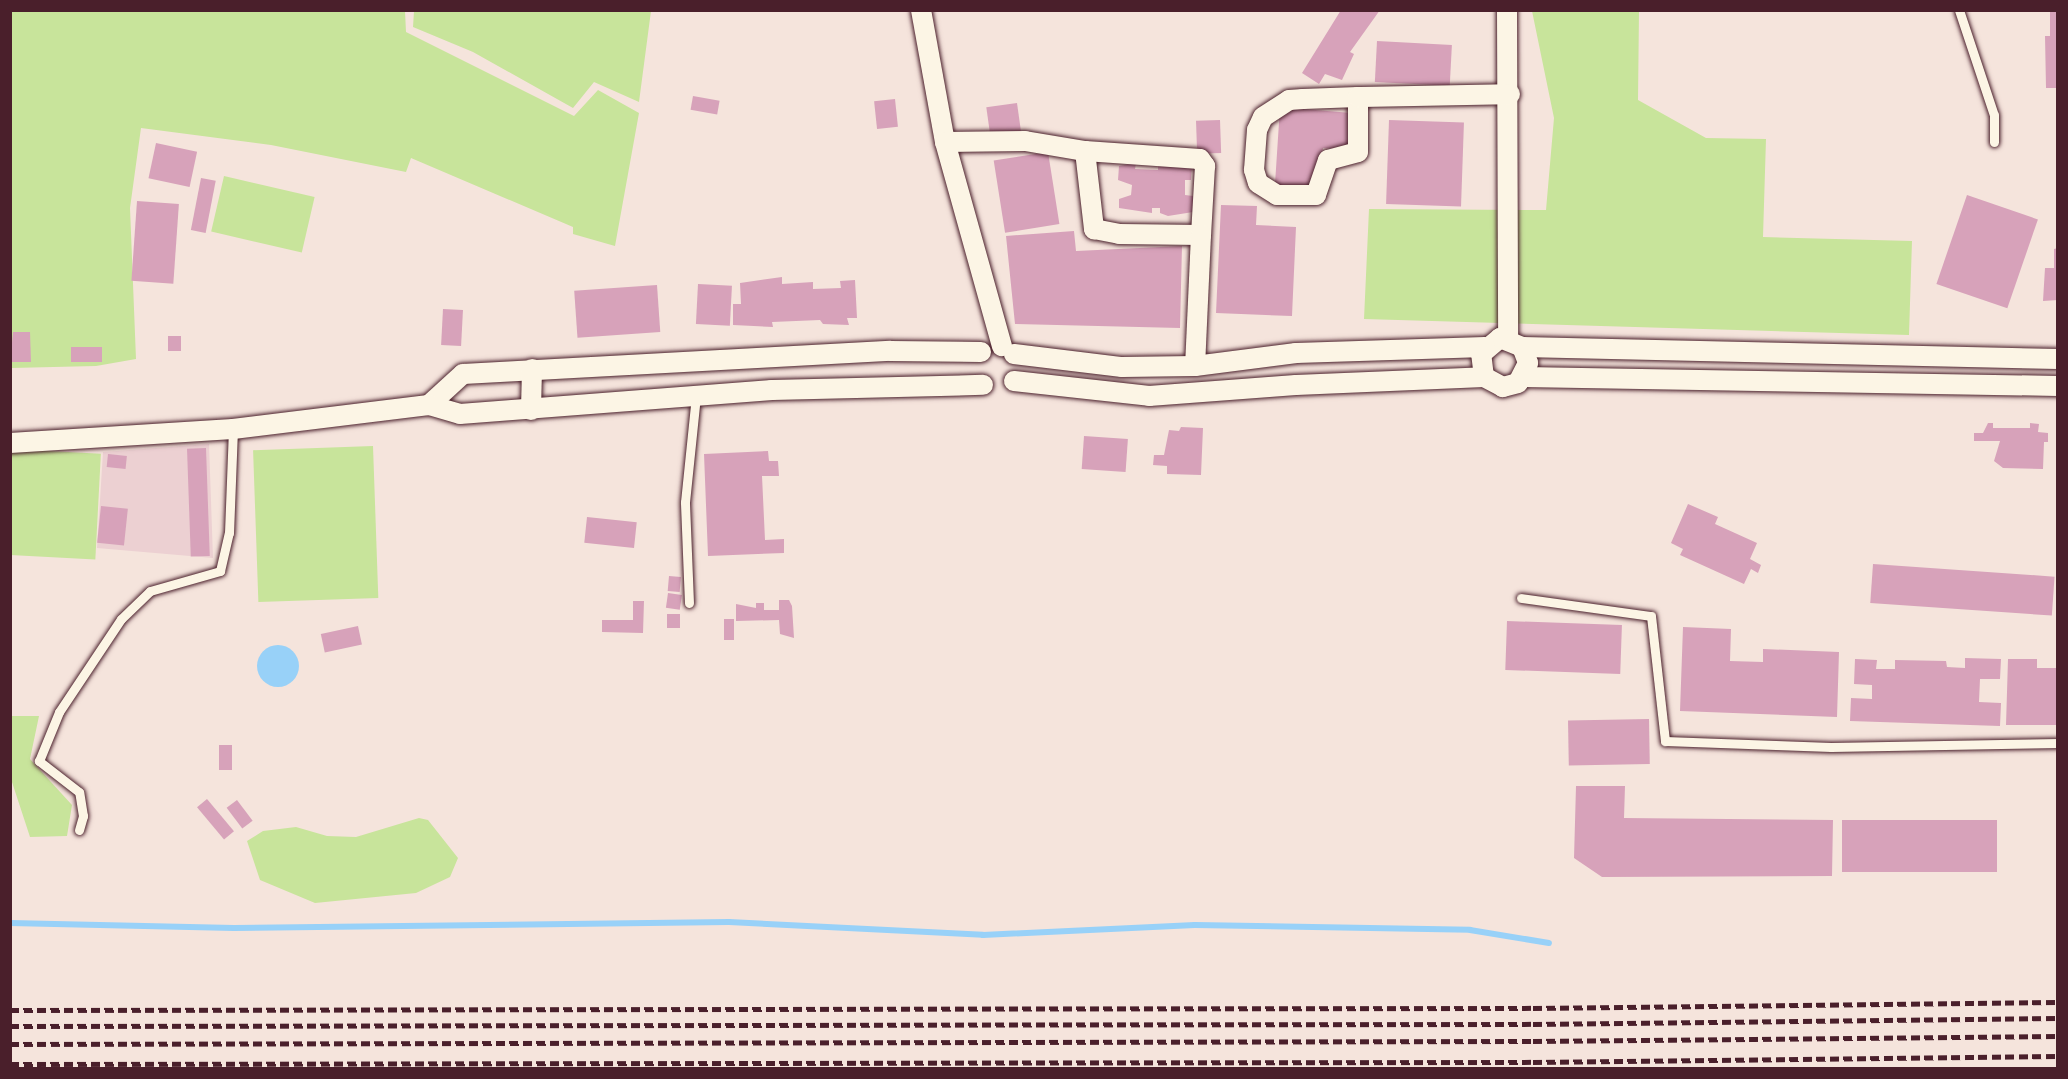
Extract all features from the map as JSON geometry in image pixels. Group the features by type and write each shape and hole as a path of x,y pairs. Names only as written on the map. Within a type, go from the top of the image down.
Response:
{"street":[{"path":"10,443 233,429 429,405 460,414 772,390 983,385 1003,389 1014,381 1019,367 1008,350 945,142 921,10"},
{"path":"1507,10 1515,343 1528,363 1523,377"},
{"path":"1358,97 1358,152 1328,160 1316,195 1277,195 1258,183 1254,170 1257,130 1276,105 1289,100 1358,97 1510,94"},
{"path":"945,142 1025,141 1085,151 1200,159 1205,166 1195,366"},
{"path":"1085,151 1094,229 1119,234 1201,235"},
{"path":"429,405 463,374 772,356 1008,350 1122,367 1195,366 1296,353 1485,347 1500,338 1515,343 2058,359"},
{"path":"1484,377 1480,362 1485,347"},
{"path":"981,352 975,365 983,385"},
{"path":"1296,353 1296,385"},
{"path":"772,356 772,390"},
{"path":"531,410 532,369"},
{"path":"1014,381 1149,396 1296,385 1484,377 1503,387 1523,377 2058,386"}],"lane":[{"path":"1959,10 1994,115 1994,142"},
{"path":"689,603 685,502 696,396"},
{"path":"79,830 83,816 80,792 39,761 59,712 121,619 150,591 220,571 229,533 233,429"},
{"path":"1521,598 1651,616 1665,741 1830,747 2058,743"}],"shaded area":[{"path":"209,444 213,558 97,548 103,452"}],"green space":[{"path":"10,11 405,11 406,32 574,116 598,90 639,113 615,246 573,234 573,227 411,158 406,172 271,145 141,128 130,208 136,359 96,366 11,368"},
{"path":"414,11 651,11 639,102 594,82 573,108 473,52 413,27"},
{"path":"1532,11 1639,11 1638,100 1706,138 1766,139 1763,237 1912,241 1909,335 1364,319 1369,209 1546,210 1554,118"},
{"path":"224,176 315,197 302,252 211,232"},
{"path":"373,446 378,598 258,602 253,450"},
{"path":"11,449 101,454 95,560 10,555"},
{"path":"11,716 39,716 30,759 72,805 67,836 30,837 11,779"},
{"path":"419,818 428,820 458,858 450,877 416,893 315,903 260,880 247,841 263,831 296,827 327,836 356,837"}],"water":[{"path":"278,645 293,651 299,666 293,681 278,687 263,681 257,666 263,651"}],"building":[{"path":"1341,10 1380,10 1350,52 1354,54 1342,80 1325,74 1319,84 1302,73"},
{"path":"2050,10 2058,10 2058,88 2046,88 2045,36 2050,36"},
{"path":"1377,41 1452,45 1450,86 1375,82"},
{"path":"693,96 720,101 717,114 691,110"},
{"path":"895,99 898,127 877,129 874,101"},
{"path":"1017,103 1021,133 990,137 986,107"},
{"path":"1280,107 1351,113 1352,139 1346,150 1323,148 1317,185 1299,191 1275,184"},
{"path":"1220,120 1221,153 1197,154 1196,121"},
{"path":"1389,120 1464,123 1461,207 1386,204"},
{"path":"156,143 197,152 190,187 149,178"},
{"path":"1048,152 1059,224 1005,233 994,161"},
{"path":"1158,162 1192,165 1191,180 1185,180 1185,195 1193,196 1193,212 1168,216 1160,213 1160,208 1152,208 1152,213 1119,208 1119,199 1131,195 1132,185 1118,180 1119,166 1136,163 1135,169 1158,170"},
{"path":"201,178 216,181 206,233 191,230"},
{"path":"1967,195 2038,219 2007,308 1936,284"},
{"path":"137,201 179,204 173,284 131,281"},
{"path":"1221,205 1257,206 1256,225 1296,227 1292,316 1216,313"},
{"path":"1074,231 1076,251 1182,246 1180,328 1015,324 1006,236"},
{"path":"2058,248 2058,300 2043,301 2045,268 2054,268 2054,249"},
{"path":"782,277 782,284 813,282 813,289 841,288 840,281 855,280 857,318 847,318 849,325 823,324 820,320 772,322 773,327 733,325 733,304 741,304 740,283"},
{"path":"698,284 732,286 730,326 696,324"},
{"path":"657,285 660,332 577,338 574,291"},
{"path":"443,309 463,310 461,346 441,345"},
{"path":"13,332 30,332 31,362 10,362"},
{"path":"168,336 181,336 181,351 168,351"},
{"path":"71,347 102,347 102,362 71,362"},
{"path":"1988,423 1993,423 1993,428 2030,428 2030,423 2039,424 2038,432 2048,433 2048,442 2044,442 2043,469 2003,468 1994,461 2000,441 1974,441 1974,433 1983,433"},
{"path":"1181,427 1203,428 1201,475 1167,474 1167,466 1153,465 1154,455 1164,455 1169,430 1179,431"},
{"path":"1084,436 1128,439 1126,472 1082,469"},
{"path":"206,448 210,556 191,557 187,449"},
{"path":"768,451 769,461 778,461 779,476 762,476 765,540 784,539 784,553 708,556 704,454"},
{"path":"108,454 127,456 126,469 107,467"},
{"path":"1688,504 1718,517 1715,524 1757,543 1750,559 1761,565 1758,573 1751,569 1744,584 1680,555 1683,549 1671,543"},
{"path":"101,506 128,509 124,546 97,543"},
{"path":"587,517 637,522 634,548 584,543"},
{"path":"1873,564 2055,577 2052,616 1870,603"},
{"path":"669,576 681,577 680,592 668,591"},
{"path":"668,593 682,595 680,610 666,608"},
{"path":"779,600 789,600 792,606 794,638 780,634 779,620 736,621 736,604 756,608 756,603 764,603 764,610 779,610"},
{"path":"633,601 644,601 643,633 602,632 602,620 633,620"},
{"path":"667,614 680,614 680,628 667,628"},
{"path":"724,619 734,619 734,640 724,640"},
{"path":"1507,621 1622,625 1620,674 1505,670"},
{"path":"358,626 362,645 325,652 321,634"},
{"path":"1683,627 1731,629 1730,661 1763,662 1763,649 1839,652 1837,717 1680,711"},
{"path":"1965,658 2001,659 2000,679 1980,679 1979,702 2001,703 2000,726 1850,721 1851,698 1872,699 1872,685 1854,684 1855,659 1877,660 1876,669 1895,669 1895,660 1946,661 1947,667 1965,668"},
{"path":"2008,659 2037,659 2037,668 2058,668 2058,725 2006,725"},
{"path":"1649,719 1650,764 1569,765 1568,720"},
{"path":"219,745 232,745 232,770 219,770"},
{"path":"1576,786 1625,786 1624,818 1833,820 1832,876 1602,877 1574,858"},
{"path":"207,799 234,831 224,840 197,807"},
{"path":"237,800 253,821 242,829 227,808"},
{"path":"1842,820 1997,820 1997,872 1842,872"}],"waterway":[{"path":"10,923 234,928 729,922 983,935 1195,925 1470,930 1549,943"}],"railway":[{"path":"10,1010 1533,1008 2058,1002"},
{"path":"10,1026 1533,1024 2058,1018"},
{"path":"10,1044 1533,1041 2058,1036"},
{"path":"10,1064 1533,1062 2058,1056"}]}
